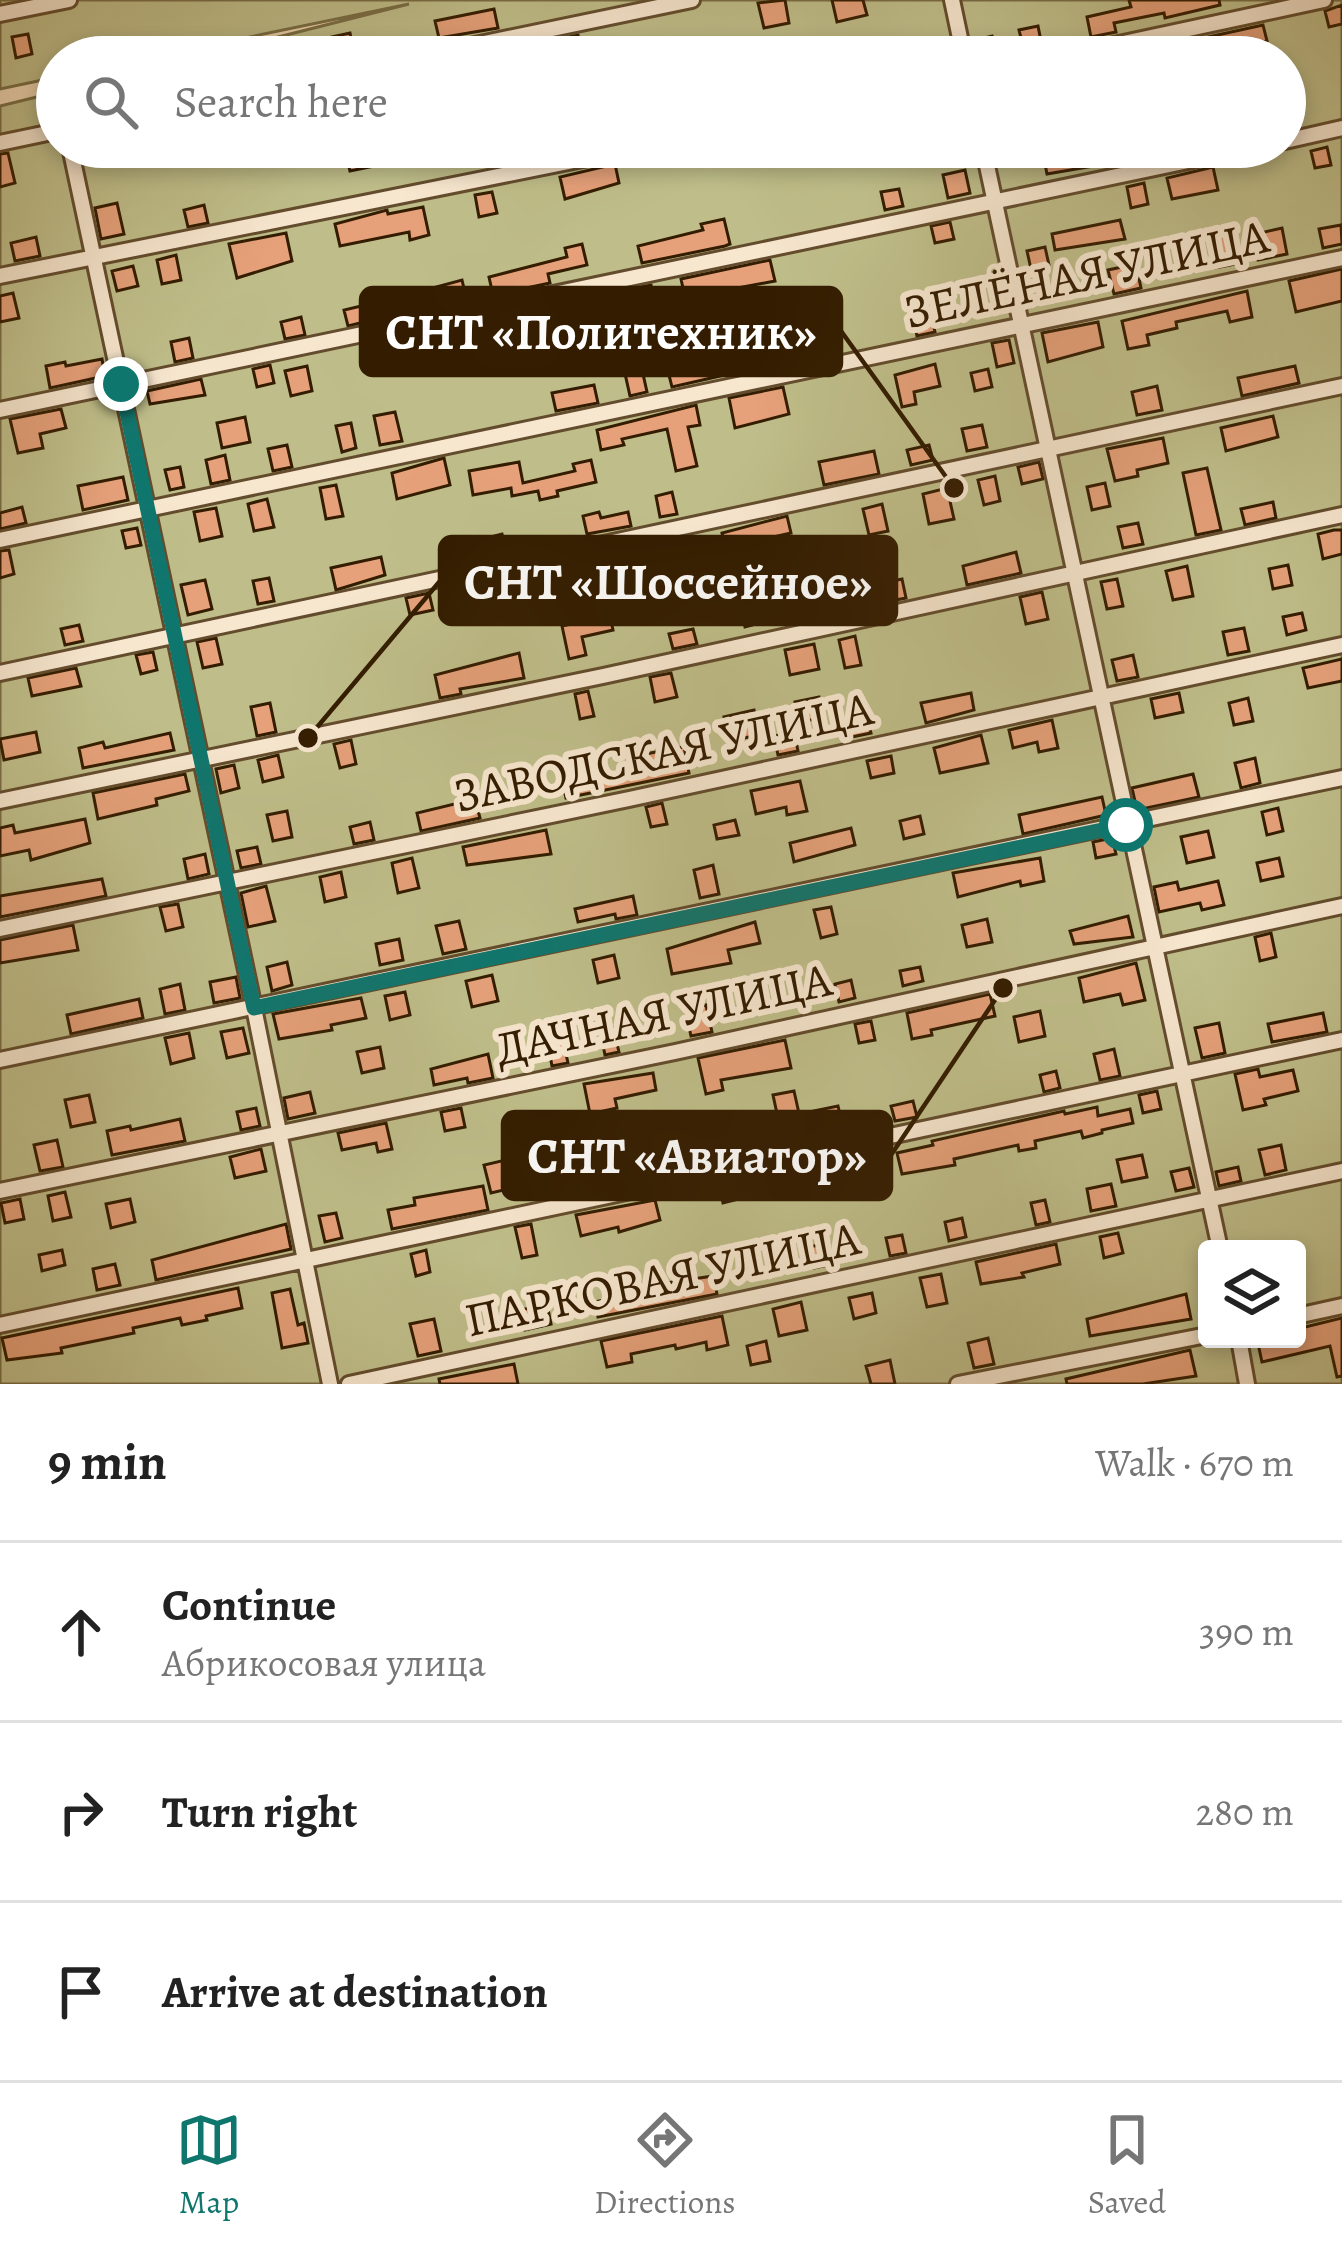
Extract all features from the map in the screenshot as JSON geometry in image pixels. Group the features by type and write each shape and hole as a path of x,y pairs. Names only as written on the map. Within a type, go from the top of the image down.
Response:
{"street":[{"path":"0,14 69,0"},
{"path":"518,36 692,0"},
{"path":"952,0 960,36"},
{"path":"1156,36 1324,0"},
{"path":"1306,136 1342,128"},
{"path":"0,143 36,135"},
{"path":"74,168 330,1384"},
{"path":"0,276 537,168"},
{"path":"988,168 1218,1240"},
{"path":"0,410 1158,168"},
{"name":"ЗЕЛЁНАЯ УЛИЦА","path":"0,540 1342,258"},
{"path":"0,673 1342,386"},
{"path":"0,801 1342,515"},
{"name":"ЗАВОДСКАЯ УЛИЦА","path":"0,929 1342,645"},
{"path":"0,1060 1342,778"},
{"name":"ДАЧНАЯ УЛИЦА","path":"0,1191 675,1052 1342,906"},
{"path":"0,1325 1342,1040"},
{"name":"ПАРКОВАЯ УЛИЦА","path":"349,1384 1342,1171"},
{"path":"1306,1314 1342,1306"},
{"path":"958,1384 1198,1337"},
{"path":"1240,1348 1246,1384"}],"shaded area":[{"path":"0,0 1342,0 1342,1384 0,1384 0,106 36,97 36,168 1306,168 1306,36 282,36 409,4 254,36 36,36 36,81 0,89"}],"building":[{"path":"785,0 789,23 764,28 758,3"},
{"path":"832,0 863,0 867,15 837,22"},
{"path":"1129,0 1219,0 1220,5 1165,18 1164,13 1114,23 1116,32 1091,36 1087,17 1131,7"},
{"path":"1342,5 1342,24 1329,27 1325,11"},
{"path":"494,9 498,28 439,36 435,21"},
{"path":"1263,25 1266,36 1213,36"},
{"path":"1038,26 1040,36 1020,36 1019,30"},
{"path":"28,34 32,54 16,58 12,37"},
{"path":"1327,147 1331,165 1315,168 1311,151"},
{"path":"8,153 15,183 0,187 0,154"},
{"path":"616,168 619,183 565,199 560,177"},
{"path":"1046,168 1082,168 1047,174"},
{"path":"1213,168 1218,190 1172,199 1167,178"},
{"path":"965,170 970,193 948,198 943,175"},
{"path":"1144,183 1148,204 1131,208 1127,187"},
{"path":"899,189 903,206 885,210 881,192"},
{"path":"492,192 497,213 479,217 475,195"},
{"path":"117,203 124,234 101,239 95,208"},
{"path":"204,205 208,223 188,227 184,210"},
{"path":"423,207 429,235 410,240 409,232 340,246 335,224 387,210 388,214"},
{"path":"724,219 730,244 642,263 638,246 703,230 701,224"},
{"path":"1120,220 1125,239 1055,250 1052,234"},
{"path":"950,222 954,239 935,243 931,226"},
{"path":"1341,225 1342,244 1323,248 1319,229"},
{"path":"1282,228 1287,254 1258,260 1252,235"},
{"path":"1228,232 1235,264 1215,268 1208,237"},
{"path":"286,233 292,261 237,278 229,244"},
{"path":"36,237 40,256 15,261 11,243"},
{"path":"582,244 587,265 548,274 550,283 493,295 489,277 567,257 565,248"},
{"path":"1045,247 1049,265 1031,269 1027,251"},
{"path":"176,255 181,280 162,284 157,260"},
{"path":"770,260 775,281 686,302 681,279"},
{"path":"1136,264 1141,288 1114,294 1108,270"},
{"path":"133,266 138,286 117,291 112,271"},
{"path":"1342,269 1342,301 1296,312 1289,281"},
{"path":"462,280 466,297 348,326 344,310 378,302 377,297 402,291 403,296"},
{"path":"651,285 655,303 640,306 636,288"},
{"path":"1247,291 1252,317 1230,322 1227,311 1176,322 1177,328 1147,335 1149,345 1128,349 1122,321"},
{"path":"13,293 19,318 0,322 0,296"},
{"path":"301,317 305,335 285,339 281,322"},
{"path":"932,318 935,332 917,336 914,322"},
{"path":"1098,322 1103,347 1048,362 1042,333"},
{"path":"189,338 193,358 175,362 171,342"},
{"path":"1009,340 1014,363 997,367 992,343"},
{"path":"750,345 755,368 672,387 667,367"},
{"path":"102,359 105,376 50,388 46,366"},
{"path":"935,364 940,386 914,392 916,404 902,407 895,375"},
{"path":"270,365 274,383 257,387 253,369"},
{"path":"641,365 647,392 630,396 624,369"},
{"path":"307,366 312,391 291,396 285,371"},
{"path":"1295,366 1299,383 1242,396 1238,378"},
{"path":"988,369 992,387 975,391 971,373"},
{"path":"201,379 205,395 150,404 147,391"},
{"path":"594,385 598,403 556,411 552,393"},
{"path":"1157,386 1162,410 1137,415 1132,392"},
{"path":"783,387 789,414 735,428 729,398"},
{"path":"696,405 700,425 688,427 697,466 676,471 667,429 622,439 624,445 601,450 597,430"},
{"path":"61,409 66,428 40,434 43,448 18,453 10,419"},
{"path":"395,412 402,441 380,445 374,416"},
{"path":"1273,416 1278,437 1226,451 1221,428"},
{"path":"245,417 250,442 222,448 217,423"},
{"path":"351,423 356,448 342,452 336,426"},
{"path":"982,425 987,447 967,451 962,429"},
{"path":"1163,438 1168,463 1115,481 1107,449"},
{"path":"287,445 292,467 273,471 268,449"},
{"path":"929,445 933,460 911,465 907,450"},
{"path":"874,451 879,474 824,485 819,462"},
{"path":"225,455 230,480 211,484 206,460"},
{"path":"444,458 450,485 397,499 392,473"},
{"path":"591,460 596,482 557,491 558,496 540,500 538,491 512,496 511,488 473,495 469,471 519,462 523,483 575,471 573,464"},
{"path":"1039,462 1043,479 1022,484 1018,467"},
{"path":"180,467 184,487 170,490 165,470"},
{"path":"1207,468 1221,530 1196,535 1183,473"},
{"path":"995,476 1000,501 984,505 978,480"},
{"path":"123,477 128,500 83,510 78,486"},
{"path":"1105,483 1110,506 1092,510 1087,487"},
{"path":"336,485 343,516 326,519 320,488"},
{"path":"947,488 954,519 929,524 923,494"},
{"path":"672,492 677,514 660,517 656,496"},
{"path":"267,499 274,527 254,531 248,504"},
{"path":"1273,502 1276,518 1245,525 1241,509"},
{"path":"882,504 888,531 869,535 863,509"},
{"path":"22,507 26,523 0,529 0,513"},
{"path":"216,508 222,536 200,541 194,512"},
{"path":"599,512 601,518 628,512 631,526 587,534 583,516"},
{"path":"787,516 791,533 751,542 758,572 731,577 722,533"},
{"path":"1138,523 1143,544 1123,548 1118,527"},
{"path":"137,528 141,545 126,548 122,531"},
{"path":"1342,530 1342,554 1323,559 1318,534"},
{"path":"502,534 506,553 486,558 482,539"},
{"path":"9,550 14,574 0,578 0,551"},
{"path":"1016,552 1021,573 967,585 963,566"},
{"path":"381,557 385,575 336,590 331,568"},
{"path":"1288,565 1292,585 1273,589 1269,569"},
{"path":"1187,566 1193,596 1173,600 1166,571"},
{"path":"269,578 274,601 258,604 253,581"},
{"path":"902,579 906,598 819,615 813,587 868,580 869,586"},
{"path":"1117,579 1123,606 1107,609 1101,582"},
{"path":"205,580 212,609 188,615 181,585"},
{"path":"1042,592 1048,619 1026,624 1020,597"},
{"path":"429,593 433,610 410,615 406,598"},
{"path":"763,597 768,621 745,627 740,602"},
{"path":"608,606 613,630 582,637 586,655 569,659 562,626 594,619 592,610"},
{"path":"1302,613 1306,630 1287,635 1283,617"},
{"path":"79,625 83,641 65,645 61,629"},
{"path":"1244,628 1249,651 1228,655 1223,632"},
{"path":"693,629 697,644 673,649 669,634"},
{"path":"855,636 861,665 845,668 839,640"},
{"path":"216,638 222,664 203,668 197,642"},
{"path":"814,644 819,669 790,675 785,650"},
{"path":"153,652 157,670 141,674 136,655"},
{"path":"519,653 524,678 460,689 461,694 440,698 435,675"},
{"path":"1133,655 1138,677 1117,681 1112,660"},
{"path":"1342,659 1342,681 1308,688 1303,668"},
{"path":"76,668 81,686 32,696 28,678"},
{"path":"671,673 677,697 655,702 650,677"},
{"path":"588,691 594,716 580,719 575,694"},
{"path":"971,693 974,710 926,723 921,703"},
{"path":"1179,693 1183,712 1155,718 1151,699"},
{"path":"819,697 823,717 799,723 795,702"},
{"path":"1248,698 1253,721 1234,725 1229,703"},
{"path":"270,703 276,732 257,736 251,707"},
{"path":"754,710 759,735 729,741 724,717"},
{"path":"867,719 871,733 852,737 849,723"},
{"path":"1052,720 1058,748 1039,752 1037,742 1013,748 1009,730"},
{"path":"36,732 40,752 4,760 0,739"},
{"path":"794,732 798,751 778,755 774,736"},
{"path":"170,733 174,750 83,768 79,748 103,742 105,748"},
{"path":"981,735 988,763 940,773 934,748"},
{"path":"351,740 356,764 340,768 334,744"},
{"path":"684,747 689,773 566,798 561,776 579,773 581,781 636,768 634,756"},
{"path":"278,755 283,777 263,782 258,760"},
{"path":"891,756 894,773 871,778 867,761"},
{"path":"1255,758 1260,783 1241,788 1235,763"},
{"path":"234,765 239,788 221,793 216,769"},
{"path":"185,774 189,791 156,799 157,805 98,819 93,793"},
{"path":"1193,774 1199,797 1137,810 1132,788"},
{"path":"800,781 807,811 787,815 786,807 756,814 751,791"},
{"path":"1102,797 1106,815 1023,834 1019,815"},
{"path":"475,799 480,818 421,831 417,813"},
{"path":"662,803 667,824 651,827 646,807"},
{"path":"1278,808 1283,831 1267,835 1262,812"},
{"path":"287,811 292,837 273,841 267,815"},
{"path":"920,816 924,834 904,839 900,821"},
{"path":"85,819 90,843 31,860 29,850 0,856 0,828 13,825 15,833"},
{"path":"735,820 739,835 717,839 714,825"},
{"path":"370,822 374,840 354,844 350,827"},
{"path":"851,828 855,845 794,862 790,843"},
{"path":"546,830 551,854 467,865 463,847"},
{"path":"1208,831 1214,857 1187,863 1181,837"},
{"path":"1112,838 1116,854 1096,858 1093,842"},
{"path":"257,847 261,864 241,868 237,851"},
{"path":"205,854 209,874 188,879 184,859"},
{"path":"412,858 419,888 398,893 392,863"},
{"path":"1040,858 1044,881 1021,886 1020,881 958,897 953,873"},
{"path":"1279,858 1283,876 1261,881 1257,863"},
{"path":"713,865 719,894 700,898 694,870"},
{"path":"341,872 346,897 325,902 320,877"},
{"path":"102,879 106,896 0,917 0,896"},
{"path":"1218,881 1224,905 1202,910 1200,903 1159,912 1154,887 1177,882 1179,890"},
{"path":"266,886 275,921 248,927 241,893"},
{"path":"633,896 637,915 578,922 575,909"},
{"path":"178,904 183,927 166,931 160,907"},
{"path":"831,907 837,934 821,938 814,910"},
{"path":"1128,916 1133,937 1074,944 1070,931"},
{"path":"987,919 992,942 967,947 962,925"},
{"path":"459,921 466,949 443,954 436,926"},
{"path":"755,922 760,943 728,950 731,963 672,974 667,949"},
{"path":"73,925 78,950 0,963 0,940"},
{"path":"1271,933 1276,957 1260,961 1255,937"},
{"path":"399,939 403,960 380,965 376,944"},
{"path":"614,955 619,978 598,983 593,960"},
{"path":"287,962 292,985 272,991 267,967"},
{"path":"1136,963 1145,1000 1123,1005 1120,994 1084,1002 1079,978"},
{"path":"920,967 923,981 903,986 900,971"},
{"path":"492,975 498,1001 472,1007 466,981"},
{"path":"236,977 240,998 214,1003 210,982"},
{"path":"851,980 855,998 839,1002 835,984"},
{"path":"180,984 185,1010 165,1014 160,989"},
{"path":"405,992 410,1015 390,1020 385,996"},
{"path":"990,994 995,1016 912,1039 907,1013"},
{"path":"361,998 366,1018 331,1025 332,1030 279,1039 273,1014"},
{"path":"139,999 143,1018 71,1034 67,1015"},
{"path":"706,1005 712,1032 691,1036 685,1009"},
{"path":"1040,1011 1045,1036 1019,1042 1014,1017"},
{"path":"1323,1013 1327,1032 1272,1042 1268,1024"},
{"path":"871,1021 875,1040 859,1043 855,1024"},
{"path":"1219,1023 1225,1053 1202,1058 1195,1028"},
{"path":"243,1028 249,1053 227,1058 221,1032"},
{"path":"613,1028 619,1052 605,1055 600,1031"},
{"path":"189,1033 194,1058 171,1064 165,1038"},
{"path":"785,1040 791,1068 721,1080 723,1090 706,1094 698,1058"},
{"path":"563,1041 568,1063 552,1066 548,1045"},
{"path":"380,1047 384,1068 362,1073 357,1052"},
{"path":"1114,1049 1120,1076 1100,1080 1094,1054"},
{"path":"488,1054 493,1078 434,1085 431,1069"},
{"path":"1258,1069 1260,1077 1293,1070 1298,1091 1243,1110 1235,1074"},
{"path":"1056,1071 1060,1088 1044,1092 1040,1075"},
{"path":"653,1073 656,1090 615,1099 617,1108 590,1114 584,1084"},
{"path":"794,1091 800,1118 779,1123 773,1095"},
{"path":"1157,1091 1161,1109 1143,1113 1139,1095"},
{"path":"310,1092 315,1113 288,1119 284,1098"},
{"path":"89,1095 95,1122 71,1127 65,1100"},
{"path":"913,1101 917,1117 895,1121 891,1106"},
{"path":"838,1106 844,1131 819,1136 814,1111"},
{"path":"1097,1107 1098,1116 1130,1109 1133,1123 1083,1138 1081,1131 1035,1141 1036,1148 1019,1151 1018,1145 954,1159 955,1165 902,1174 897,1153 933,1145 932,1141"},
{"path":"256,1108 260,1126 241,1130 237,1112"},
{"path":"461,1108 465,1127 445,1131 441,1112"},
{"path":"180,1119 185,1141 112,1155 107,1131"},
{"path":"386,1123 392,1149 378,1152 376,1143 342,1150 338,1133"},
{"path":"57,1140 63,1167 40,1171 34,1145"},
{"path":"1281,1145 1286,1170 1265,1175 1259,1150"},
{"path":"261,1149 266,1171 235,1178 230,1157"},
{"path":"1142,1155 1147,1177 1122,1182 1117,1160"},
{"path":"510,1159 516,1187 491,1193 484,1165"},
{"path":"1238,1167 1241,1181 1219,1186 1216,1172"},
{"path":"1189,1168 1194,1187 1176,1191 1171,1172"},
{"path":"739,1180 743,1198 723,1203 719,1184"},
{"path":"1111,1184 1116,1206 1091,1211 1087,1189"},
{"path":"483,1186 488,1210 392,1229 388,1210 415,1205 414,1198"},
{"path":"65,1192 71,1217 53,1221 48,1196"},
{"path":"20,1199 24,1219 5,1223 1,1203"},
{"path":"130,1199 135,1222 111,1228 106,1204"},
{"path":"655,1200 660,1220 619,1232 618,1227 581,1236 576,1215"},
{"path":"1045,1200 1050,1222 1036,1225 1031,1203"},
{"path":"336,1213 342,1238 325,1242 319,1216"},
{"path":"962,1218 966,1237 949,1241 945,1222"},
{"path":"286,1224 291,1249 156,1280 152,1260"},
{"path":"531,1224 537,1255 522,1258 515,1227"},
{"path":"1118,1233 1123,1253 1104,1258 1100,1237"},
{"path":"902,1235 906,1253 890,1256 886,1238"},
{"path":"829,1243 833,1264 814,1268 809,1247"},
{"path":"1056,1244 1060,1264 1022,1273 1024,1277 981,1284 976,1262"},
{"path":"62,1250 65,1265 42,1271 39,1255"},
{"path":"426,1250 430,1272 416,1276 411,1254"},
{"path":"115,1264 120,1285 97,1290 93,1269"},
{"path":"941,1274 947,1303 927,1307 920,1278"},
{"path":"713,1276 717,1294 598,1317 595,1302 627,1295 626,1289"},
{"path":"238,1288 242,1308 206,1316 207,1320 182,1325 180,1318 61,1348 62,1353 7,1360 2,1338"},
{"path":"290,1289 298,1325 304,1323 308,1343 282,1348 272,1293"},
{"path":"872,1293 876,1313 854,1319 849,1298"},
{"path":"1186,1294 1191,1319 1090,1336 1087,1319"},
{"path":"801,1302 807,1330 779,1336 773,1309"},
{"path":"547,1304 551,1324 525,1330 521,1310"},
{"path":"722,1316 728,1345 707,1350 706,1342 676,1349 675,1345 631,1354 632,1362 607,1367 601,1341"},
{"path":"1342,1318 1342,1376 1337,1377 1330,1346 1262,1362 1259,1348 1306,1348 1306,1327"},
{"path":"434,1319 441,1351 418,1356 410,1324"},
{"path":"988,1338 994,1364 974,1368 968,1343"},
{"path":"766,1341 770,1361 751,1365 747,1346"},
{"path":"1190,1350 1196,1376 1143,1384 1067,1384 1066,1379"},
{"path":"890,1360 895,1384 871,1384 866,1366"},
{"path":"514,1364 518,1384 440,1384 439,1379"}],"place":[{"name":"СНТ «Политехник»","path":"954,488"},
{"name":"СНТ «Шоссейное»","path":"308,738"},
{"name":"СНТ «Авиатор»","path":"1003,988"}],"route":[{"path":"121,384 254,1008 1126,825"}]}
